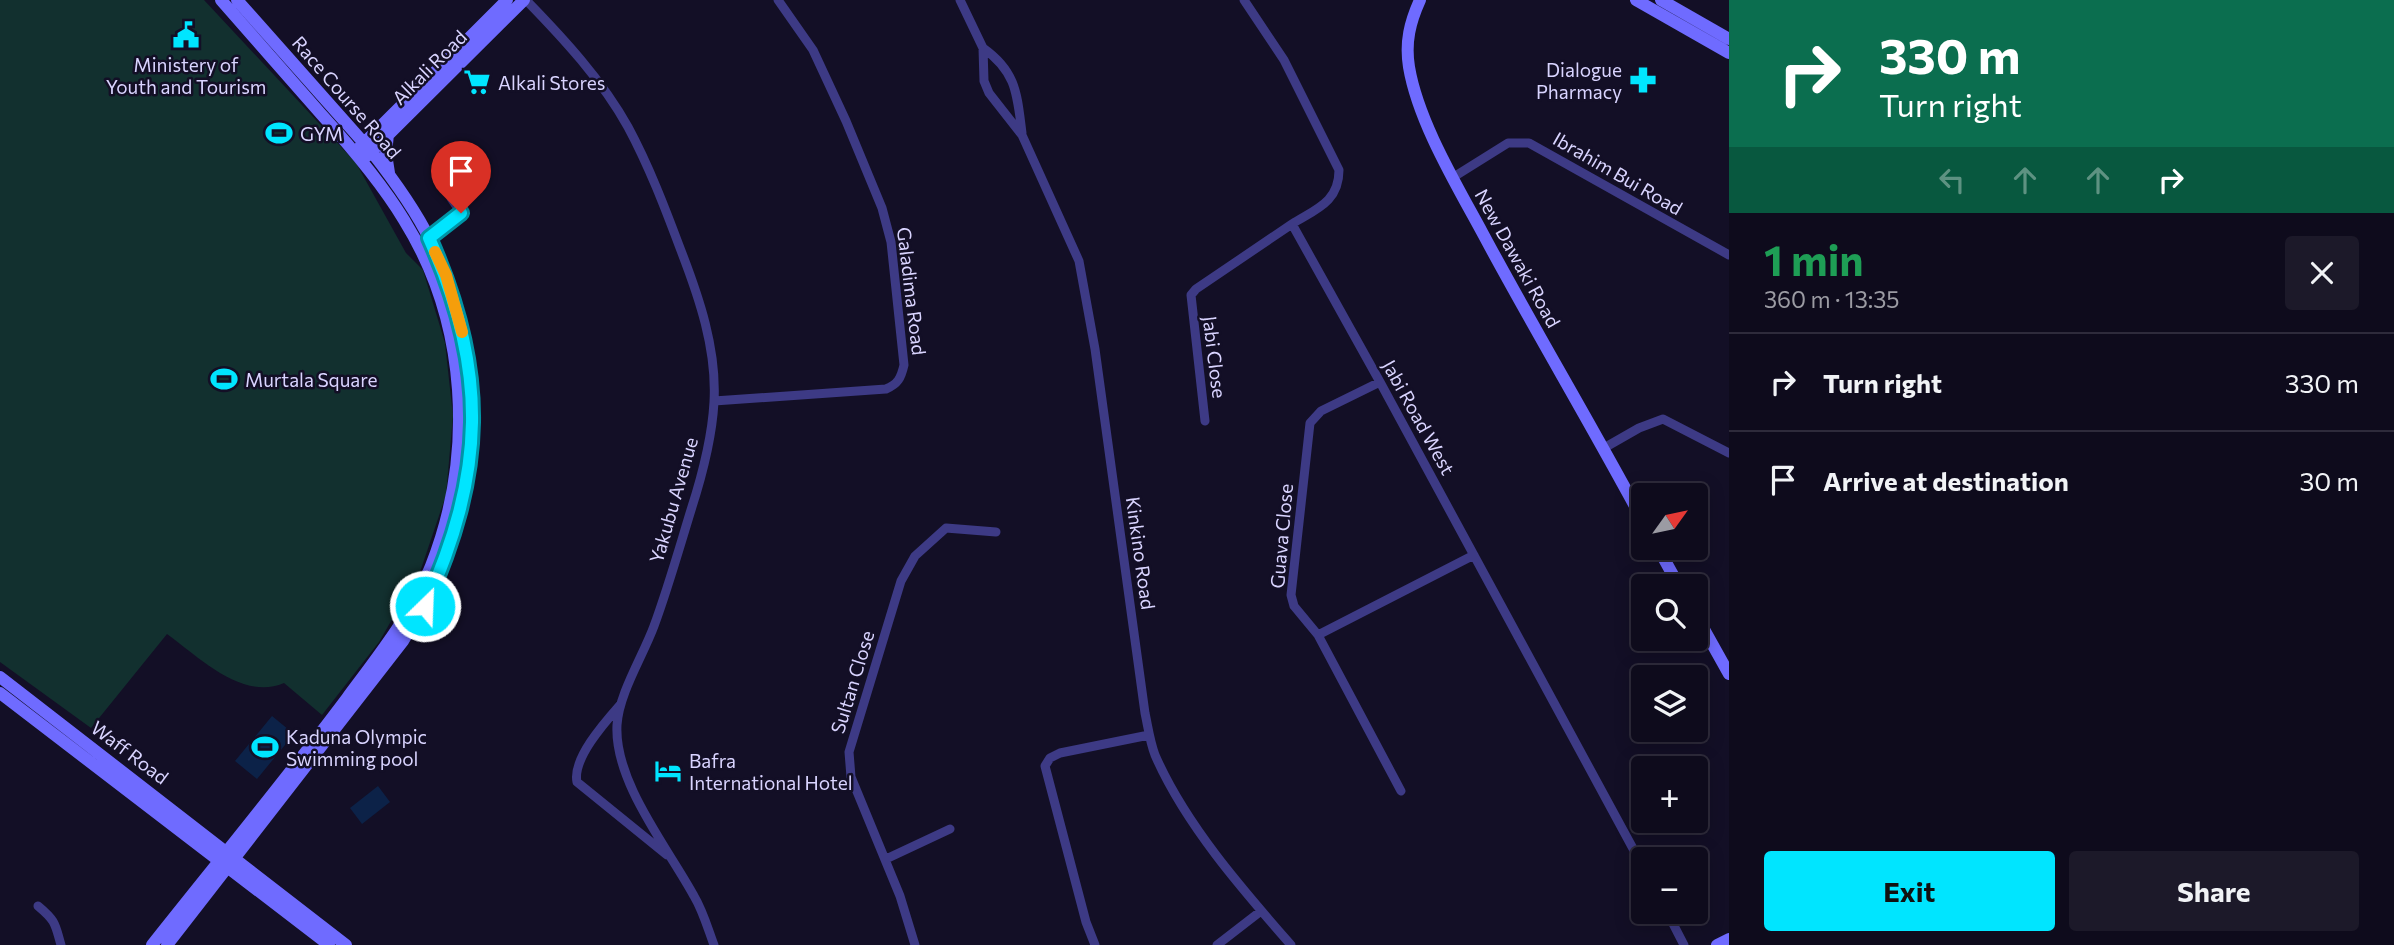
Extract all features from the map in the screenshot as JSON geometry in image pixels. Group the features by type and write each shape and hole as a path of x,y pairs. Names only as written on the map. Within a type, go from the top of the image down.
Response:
{"main road":[{"name":"Race Course Road","path":"207,885 403,641 425,606 454,532 471,453 472,413 465,344 446,275 429,238 389,174 363,152 221,0"},
{"name":"Race Course Road","path":"237,0 346,123 417,243 446,315 453,349 460,415 452,496 431,566 416,597 394,633 247,835"},
{"name":"Alkali Road","path":"363,152 507,0"},
{"name":"Alkali Road","path":"386,129 525,0"},
{"name":"New Dawaki Road","path":"1420,0 1410,21 1408,42 1409,67 1419,101 1452,178 1631,499"},
{"path":"1636,0 1729,53"},
{"path":"1661,0 1729,39"},
{"path":"346,123 386,129 389,174"},
{"path":"1708,636 1729,674"},
{"name":"Waff Road","path":"0,677 206,835 227,860"},
{"name":"Waff Road","path":"0,693 197,846 227,860"},
{"path":"206,835 220,838 247,835 253,880 328,945"},
{"path":"167,945 207,885 197,846"},
{"path":"227,860 346,945"},
{"path":"152,945 207,885 253,880"},
{"path":"1717,945 1729,939"}],"street":[{"name":"Yakubu Avenue","path":"525,0 552,27 599,85 627,126 648,167 698,293 709,341 714,401 708,449 696,496 654,626 622,704 617,725 620,755 630,785 695,898 714,945"},
{"name":"Galadima Road","path":"714,401 886,389 895,385 901,377 904,365 891,242 882,208 813,50 778,0"},
{"name":"Kinkino Road","path":"960,0 983,48 984,81 989,93 1022,135 1079,261 1095,349 1149,735 1154,753 1173,792 1230,874 1291,945"},
{"path":"1244,0 1284,60 1339,170 1335,195 1292,225"},
{"name":"Kinkino Road","path":"983,48 996,58 1010,76 1017,94 1022,135"},
{"name":"Ibrahim Bui Road","path":"1452,178 1508,143 1528,143 1729,256"},
{"path":"429,238 461,213 451,198"},
{"name":"Jabi Road West","path":"1292,225 1632,847"},
{"name":"Jabi Close","path":"1205,421 1191,295 1292,225"},
{"name":"Guava Close","path":"1380,382 1321,411 1310,424 1291,595 1294,606 1318,635 1401,791"},
{"path":"1604,448 1639,428 1663,419 1729,453"},
{"name":"Sultan Close","path":"915,945 886,859 851,777 849,751 901,581 915,556 944,530 996,532"},
{"path":"1318,635 1474,555"},
{"path":"622,704 603,725 581,760 576,775 578,782 671,859"},
{"path":"1096,945 1086,922 1045,766 1050,758 1060,753 1149,735"},
{"path":"886,859 950,829"},
{"path":"38,906 50,915 58,928 61,945"},
{"path":"1217,945 1261,911"},
{"path":"1673,924 1684,945"}],"green space":[{"name":"Murtala Square","path":"0,0 204,0 356,163 406,253 423,270 445,343 453,416 446,495 421,569 379,642 322,715 284,683 268,687 237,681 207,664 167,634 91,728 0,662"}],"water":[{"name":"Kaduna Olympic Swimming pool","path":"272,716 294,734 257,779 235,761"},
{"path":"378,786 390,802 362,824 350,808"}],"slow traffic":[{"path":"435,252 446,275 462,332"}],"place":[{"name":"Ministery of Youth and Tourism","path":"186,35"},
{"name":"Dialogue Pharmacy","path":"1643,80"},
{"name":"Alkali Stores","path":"477,82"},
{"name":"GYM","path":"279,133"},
{"name":"Murtala Square","path":"224,379"},
{"name":"Kaduna Olympic Swimming pool","path":"265,747"},
{"name":"Bafra International Hotel","path":"668,771"}],"route":[{"path":"425,606 454,532 471,453 472,413 465,344 446,275 429,238 461,213"}]}
